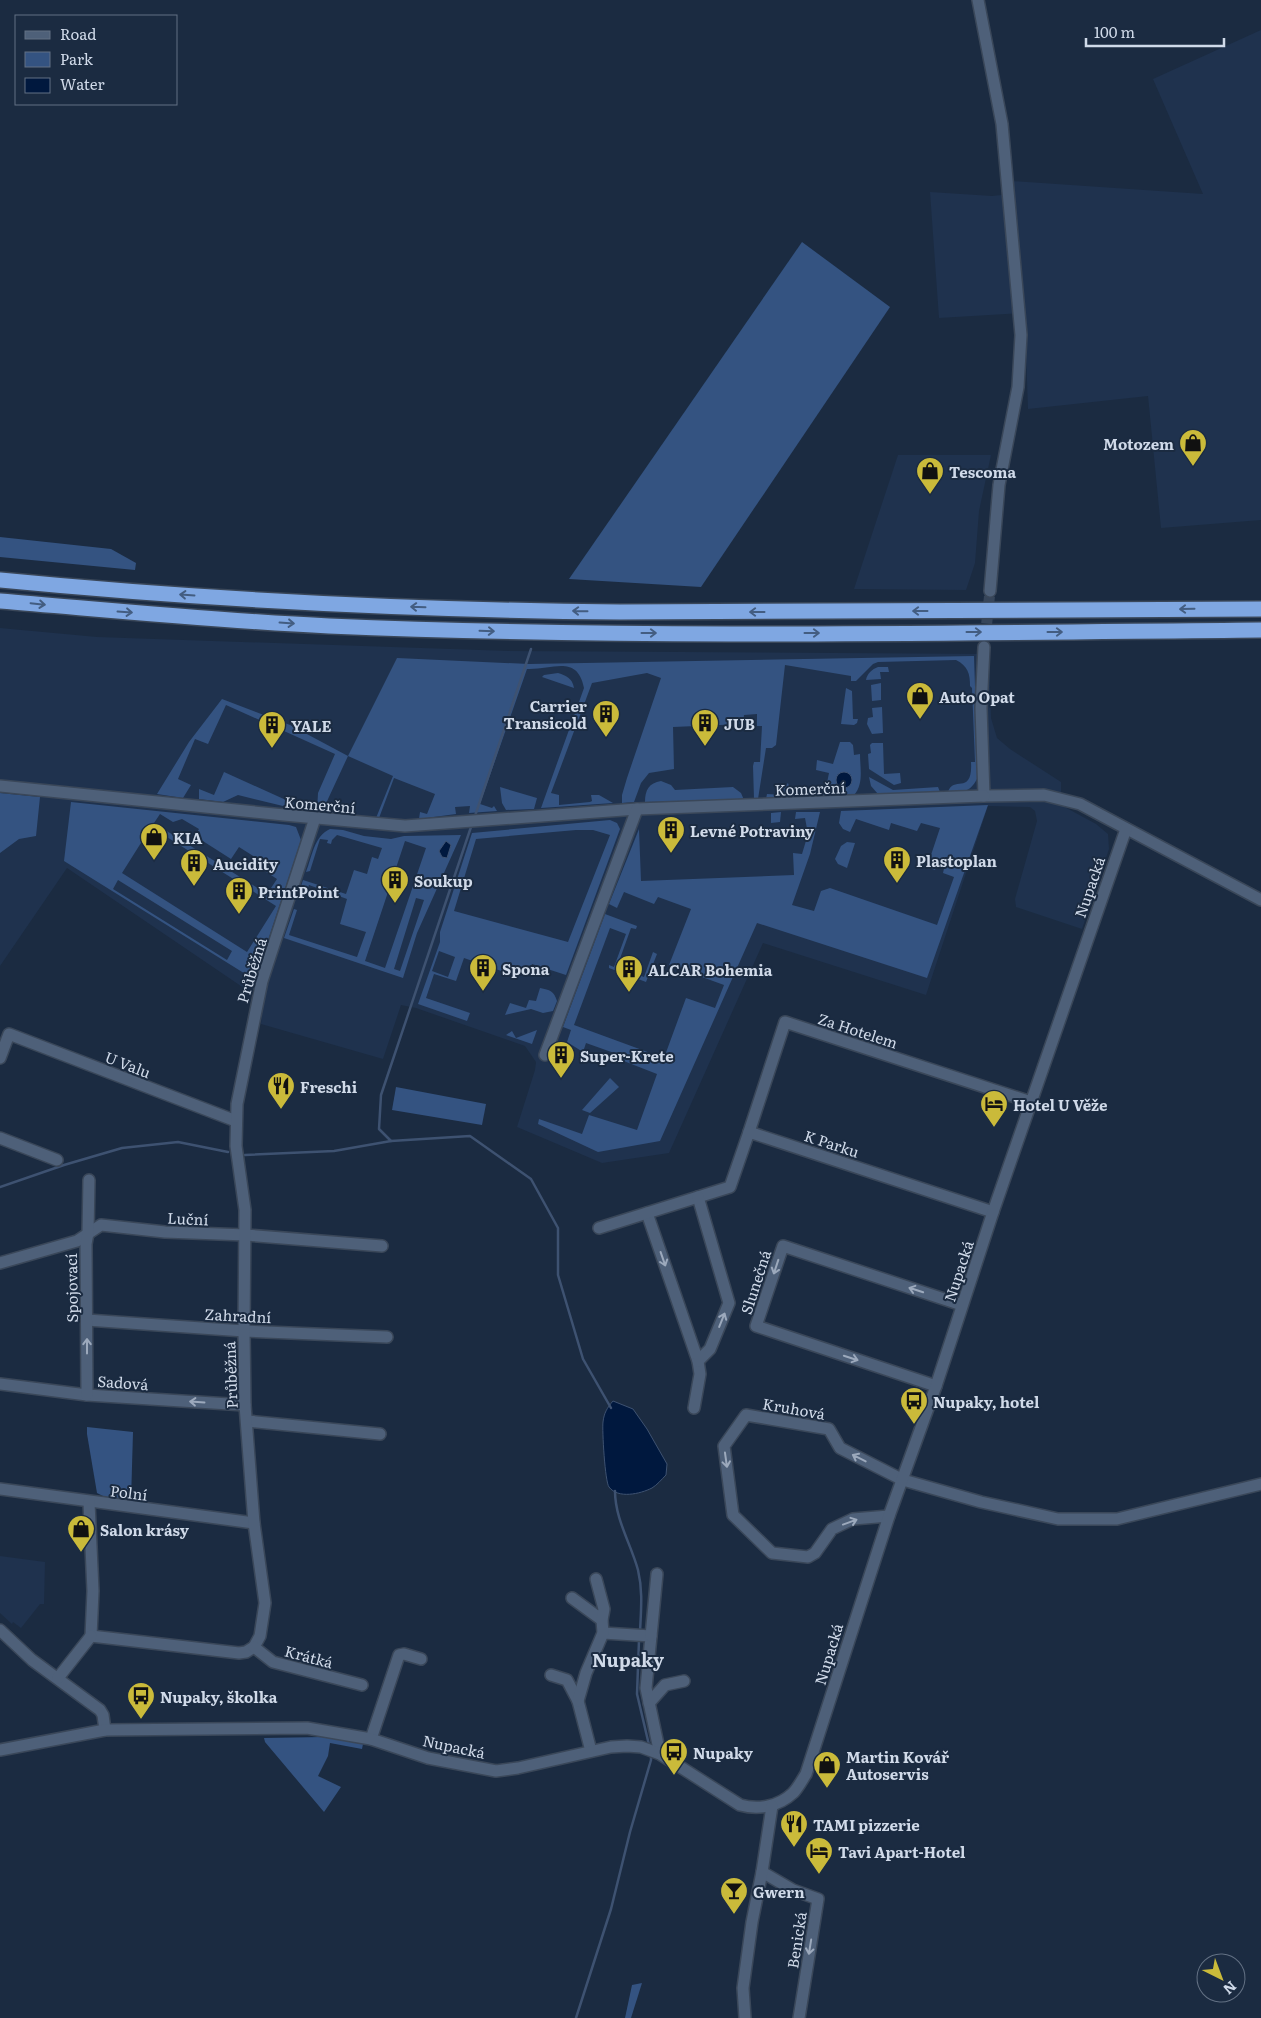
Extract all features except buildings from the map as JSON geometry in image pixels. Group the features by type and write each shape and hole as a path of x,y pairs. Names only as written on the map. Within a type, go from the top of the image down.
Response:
{"highway":[{"path":"0,569 71,587"},
{"path":"0,580 71,587 319,604 502,610 734,612 1261,609"},
{"path":"0,601 316,625 503,632 717,633 1261,630"},
{"path":"1236,609 1261,603"}],"street":[{"path":"978,0 1002,124 1021,335 1018,387 1000,485 990,591"},
{"path":"984,647 981,708 984,796"},
{"name":"Komerční","path":"0,786 387,825 429,825 637,809 984,796 1046,796 1080,804 1261,900"},
{"path":"546,1055 637,809"},
{"name":"Průběžná","path":"254,1647 260,1636 265,1603 254,1523 245,1405 246,1235 245,1210 236,1146 237,1104 260,988 315,818"},
{"name":"Nupacká","path":"0,1750 106,1730 307,1728 371,1740 428,1758 496,1771 518,1768 611,1747 641,1747 657,1753 740,1805 752,1809 772,1806 792,1794 806,1774 889,1516 936,1386 1030,1102 1126,829"},
{"name":"Za Hotelem","path":"749,1132 786,1022 1030,1102"},
{"name":"U Valu","path":"0,1058 4,1032 236,1121"},
{"path":"599,1228 730,1187 749,1132"},
{"name":"K Parku","path":"749,1132 993,1212"},
{"path":"0,1138 57,1160"},
{"name":"Spojovací","path":"87,1395 86,1244 89,1180"},
{"path":"698,1197 729,1302 710,1349 698,1361"},
{"path":"648,1213 698,1361 700,1374 694,1408"},
{"name":"Luční","path":"0,1263 77,1241 101,1226 164,1232 246,1235 382,1246"},
{"name":"Slunečná","path":"936,1386 756,1326 783,1246 962,1305"},
{"name":"Zahradní","path":"87,1320 244,1331 387,1337"},
{"name":"Sadová","path":"0,1384 87,1395 245,1405"},
{"name":"Kruhová","path":"889,1516 853,1519 832,1529 815,1554 808,1557 772,1553 733,1515 724,1446 746,1414 829,1429 840,1448 903,1480"},
{"path":"247,1421 380,1434"},
{"path":"903,1480 981,1502 1058,1519 1079,1520 1117,1520 1261,1484"},
{"name":"Polní","path":"0,1489 254,1523"},
{"path":"58,1678 91,1636 92,1591 89,1502"},
{"path":"657,1753 646,1688 648,1636 658,1574"},
{"path":"578,1701 586,1673 603,1634 602,1620 604,1610 596,1579"},
{"path":"572,1598 602,1620"},
{"path":"0,1630 32,1660 100,1710 106,1730"},
{"path":"603,1634 648,1636"},
{"path":"91,1636 239,1653 246,1652 254,1647"},
{"name":"Krátká","path":"254,1647 272,1662 362,1685"},
{"path":"371,1740 398,1656 404,1654 421,1659"},
{"path":"551,1675 567,1680 578,1701 591,1751"},
{"path":"649,1702 665,1685 684,1681"},
{"path":"745,2018 743,1988 772,1806"},
{"name":"Benická","path":"762,1872 794,1890 818,1899 799,2018"}],"shaded area":[{"path":"1261,30 1261,520 1161,528 1148,396 1028,409 1026,352 1021,313 939,318 930,192 992,196 1011,194 1011,181 1203,194 1153,79"},
{"path":"898,455 991,455 979,511 975,563 966,590 854,589"},
{"path":"0,628 97,637 509,651 989,654 991,718 997,738 1010,749 1061,782 1061,805 1096,824 1108,834 1109,849 1082,929 1016,907 1015,899 1037,821 1035,811 1030,807 988,806 926,995 763,943 669,1153 602,1163 517,1127 536,1062 525,1046 416,1008 401,1005 383,1059 261,1024 263,1001 67,868 0,966"},
{"path":"0,1556 45,1562 44,1604 40,1604 21,1628 13,1622 12,1624 0,1613"}],"green space":[{"path":"802,242 890,307 701,587 569,579"},
{"path":"0,537 111,549 136,563 135,570 0,557"},
{"path":"974,656 978,777 966,791 948,792 954,785 966,782 969,779 971,762 975,762 972,688 968,671 956,660 878,662 873,664 856,681 851,681 851,676 785,665 776,745 772,748 766,748 758,799 754,799 753,766 754,762 760,762 762,726 757,726 757,714 744,715 743,724 673,727 674,769 649,773 641,783 634,802 622,803 622,795 627,778 661,678 647,673 592,683 551,793 559,795 559,805 590,802 592,801 591,795 599,795 613,803 541,808 584,688 581,677 570,667 555,666 527,669 480,804 492,808 494,806 497,811 469,813 470,806 455,807 456,814 419,819 420,812 427,814 435,794 394,778 379,818 376,818 393,776 348,756 397,658 529,664"},
{"path":"878,667 888,667 889,672 880,672 881,679 866,680 870,672"},
{"path":"558,673 569,678 574,688 542,677"},
{"path":"881,683 881,700 872,701 871,685"},
{"path":"846,688 852,691 853,719 858,719 854,725 841,724"},
{"path":"222,699 290,725 348,756 322,812 317,812 318,793 335,754 226,705 208,744 195,739 178,779 191,785 183,798 157,794 189,742"},
{"path":"882,707 883,733 872,734 867,724 868,718 873,717 872,708"},
{"path":"840,742 850,742 853,745 854,755 860,754 860,781 854,795 797,797 800,788 802,788 802,794 825,793 829,773 816,770 817,760 833,764"},
{"path":"872,743 883,743 884,774 900,773 901,783 894,785 869,769 868,754 871,753 870,745"},
{"path":"224,772 308,811 291,809 291,806 283,806 238,795 223,802 199,799 199,789 214,795"},
{"path":"869,777 893,790 938,787 940,792 878,794 871,786"},
{"path":"661,781 671,785 675,790 733,787 741,793 744,800 645,802 646,794 651,785"},
{"path":"788,783 793,798 766,799 767,794 783,795 784,789 782,789"},
{"path":"500,787 537,798 534,809 506,810 502,803"},
{"path":"0,793 40,797 36,836 19,839 0,853"},
{"path":"71,802 289,825 296,827 301,840 255,980 64,861","holes":["160,814 173,822 182,819 199,829 195,836 231,859 239,847 263,862 260,868 277,879 267,894 154,823","151,827 276,906 247,952 122,873","118,880 232,951 227,960 113,889"]},
{"path":"988,805 927,978 757,923 660,1141 598,1152 538,1124 539,1119 582,1134 589,1115 637,1130 657,1074 616,1058 617,1054 586,1043 583,1052 567,1042 571,1030 563,1027 605,914 637,926 636,929 631,928 617,967 644,977 653,952 657,954 646,982 609,968 609,965 614,967 626,934 610,928 574,1025 664,1058 686,998 715,1008 724,985 669,965 691,909 658,897 654,904 624,892 617,908 609,904 639,829 641,881 794,875 793,853 802,854 808,834 805,818 795,819 796,812 820,812 810,854 792,905 814,911 821,891 830,888 937,925 954,877 943,873 945,864 938,862 935,870 927,867 940,828 921,823 917,831 891,823 889,830 856,819 850,832 843,829 839,823 841,811"},
{"path":"781,812 780,822 771,823 771,813"},
{"path":"610,820 617,823 620,829 566,975 532,964 529,972 522,970 519,977 464,958 456,981 434,974 426,998 470,1013 467,1021 418,1004 440,942 440,932 472,833","holes":["593,830 610,835 568,942 454,911 476,839","439,951 455,957 448,977 432,971"]},
{"path":"330,829 343,830 364,836 391,839 404,836 461,835 417,933 403,978 284,938 294,909 297,910 289,935 357,957 366,932 340,924 347,899 309,885 304,897 297,899 303,880 346,894 354,870 367,874 372,857 378,859 382,848 337,835 331,844 327,843 328,840 320,839 310,871 306,872 314,848 320,837","holes":["405,841 426,848 385,968 365,961","416,898 424,900 400,971 394,969"]},
{"path":"847,842 855,843 847,868 838,864 835,859 841,846"},
{"path":"540,988 553,993 557,1001 553,1011 543,1013 531,1009 505,1015 510,1003 526,1008 529,1000 536,1001"},
{"path":"537,1030 532,1044 506,1035 512,1031 516,1038"},
{"path":"610,1078 619,1087 590,1113 582,1110"},
{"path":"396,1087 486,1104 482,1125 392,1110"},
{"path":"87,1427 133,1432 131,1501 105,1497 97,1493"},
{"path":"323,1737 363,1744 362,1749 330,1743 328,1756 318,1776 341,1787 324,1812 265,1742 264,1738"},
{"path":"642,1983 631,2018 625,2018 632,1985"}],"water":[{"path":"844,772 850,774 852,780 850,786 844,788 838,786 836,780 838,774"},
{"path":"446,841 451,845 447,858 442,857 439,851"},
{"path":"613,1401 633,1409 667,1464 666,1475 652,1488 623,1494 613,1491 609,1487 603,1445 603,1422 606,1411"}],"waterway":[{"path":"475,816 531,649"},
{"path":"472,824 381,1095 379,1129 391,1141 470,1136 531,1179 558,1228 558,1275 583,1359 611,1408"},
{"path":"245,1155 334,1151 391,1141"},
{"path":"0,1187 122,1148 178,1142 228,1152"},
{"path":"615,1491 618,1512 640,1578 640,1632"},
{"path":"639,1640 637,1694 649,1745"},
{"path":"576,2018 611,1909 651,1755"}],"tunnel":[{"path":"985,640 990,591"}],"place":[{"name":"Motozem","path":"1193,467"},
{"name":"Tescoma","path":"930,495"},
{"name":"Auto Opat","path":"920,720"},
{"name":"Carrier Transicold","path":"606,738"},
{"name":"JUB","path":"705,747"},
{"name":"YALE","path":"272,749"},
{"name":"Levné Potraviny","path":"671,854"},
{"name":"KIA","path":"154,861"},
{"name":"Plastoplan","path":"897,884"},
{"name":"Aucidity","path":"194,887"},
{"name":"Soukup","path":"395,904"},
{"name":"PrintPoint","path":"239,915"},
{"name":"Spona","path":"483,992"},
{"name":"ALCAR Bohemia","path":"629,993"},
{"name":"Super-Krete","path":"561,1079"},
{"name":"Freschi","path":"281,1110"},
{"name":"Hotel U Věže","path":"994,1128"},
{"name":"Nupaky, hotel","path":"914,1425"},
{"name":"Salon krásy","path":"81,1553"},
{"name":"Nupaky, školka","path":"141,1720"},
{"name":"Nupaky","path":"674,1776"},
{"name":"Martin Kovář Autoservis","path":"827,1789"},
{"name":"TAMI pizzerie","path":"794,1848"},
{"name":"Tavi Apart-Hotel","path":"819,1875"},
{"name":"Gwern","path":"734,1915"}],"district":[{"name":"Nupaky","path":"628,1659"}]}
